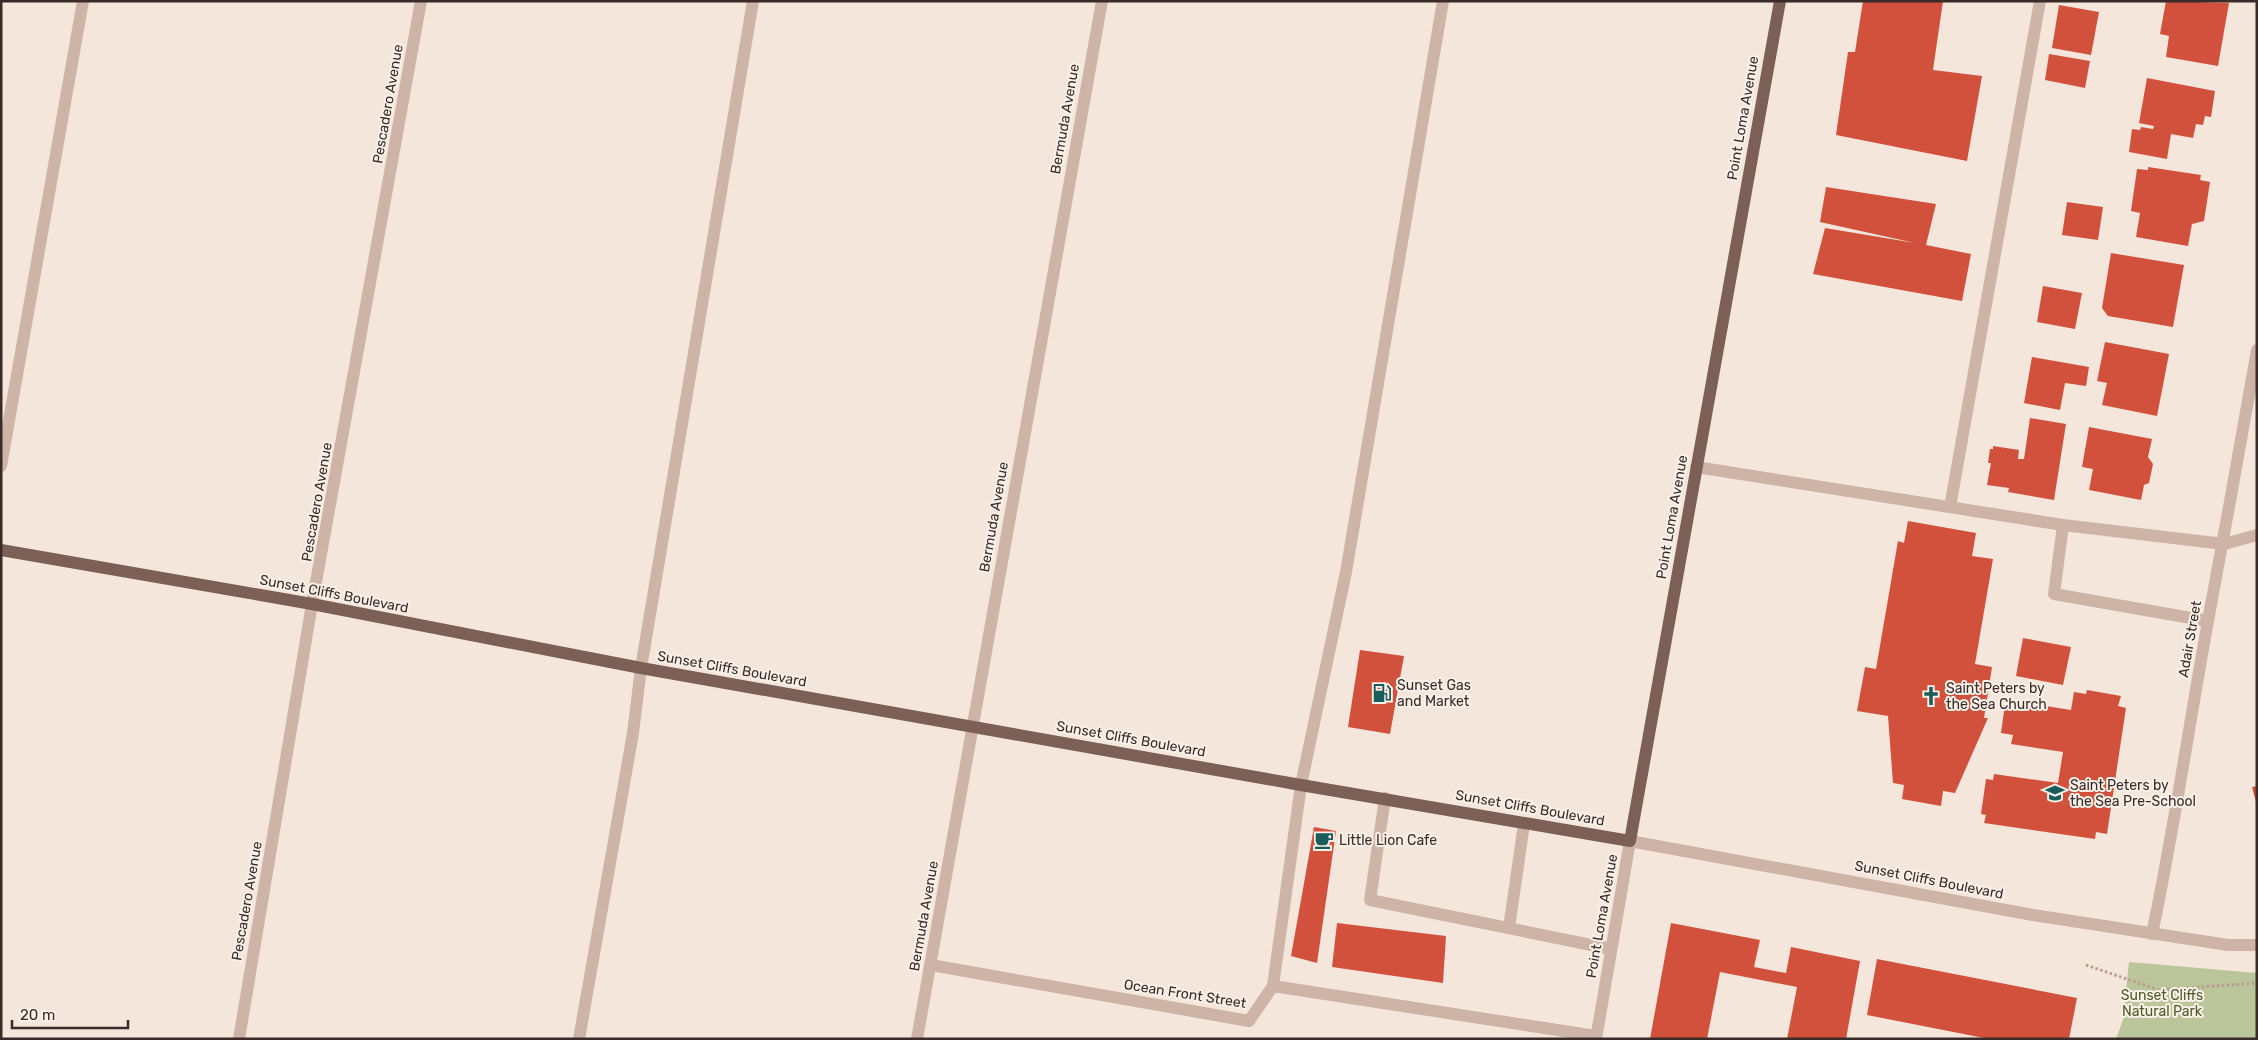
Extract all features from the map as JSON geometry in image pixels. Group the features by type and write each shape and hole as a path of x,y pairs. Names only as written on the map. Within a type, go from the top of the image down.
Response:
{"main road":[{"name":"Point Loma Avenue","path":"1630,840 1780,1"},
{"name":"Sunset Cliffs Boulevard","path":"1,550 312,604 641,668 1524,824 1630,840"}],"street":[{"path":"1,466 83,1"},
{"name":"Pescadero Avenue","path":"239,1039 312,604 421,1"},
{"path":"579,1039 632,733 641,668 753,1"},
{"name":"Bermuda Avenue","path":"917,1039 1102,1"},
{"path":"1443,1 1346,572 1301,785 1273,986 1596,1037"},
{"path":"1950,507 1964,419 2040,1"},
{"name":"Adair Street","path":"2152,934 2165,870 2208,621 2224,544 2257,350"},
{"path":"1696,467 2063,525 2224,544 2257,535"},
{"path":"2063,525 2054,594 2208,621"},
{"path":"1385,798 1370,900 1611,949"},
{"path":"1508,928 1524,824"},
{"name":"Sunset Cliffs Boulevard","path":"1630,840 2152,934 2228,945 2257,945"},
{"name":"Point Loma Avenue","path":"1596,1037 1630,840"},
{"name":"Ocean Front Street","path":"931,964 1249,1021 1273,986"}],"path":[{"path":"2086,965 2159,990 2257,983"}],"green space":[{"name":"Sunset Cliffs Natural Park","path":"2129,962 2257,973 2257,1039 2116,1039 2123,1020"}],"building":[{"path":"1863,1 1943,1 1933,70 1982,76 1967,161 1836,135 1848,52 1855,52"},
{"path":"2166,1 2229,3 2218,66 2166,57 2169,36 2160,34"},
{"path":"2059,5 2099,12 2091,55 2052,48"},
{"path":"2049,54 2090,61 2085,88 2045,80"},
{"path":"2147,78 2215,91 2211,117 2205,116 2203,125 2196,124 2193,138 2171,134 2167,159 2129,152 2132,129 2140,130 2141,127 2153,129 2154,126 2139,123"},
{"path":"2148,167 2201,175 2200,180 2210,182 2204,221 2192,224 2188,246 2136,237 2140,213 2131,211 2137,169 2148,170"},
{"path":"1826,187 1936,204 1926,245 1971,254 1962,301 1813,274 1825,228 1915,243 1820,222"},
{"path":"2067,202 2103,207 2098,240 2062,235"},
{"path":"2111,253 2184,265 2173,327 2108,316 2102,308"},
{"path":"2043,286 2082,293 2075,329 2037,322"},
{"path":"2105,342 2169,354 2157,416 2102,405 2107,383 2097,381"},
{"path":"2032,357 2089,367 2086,386 2065,383 2060,410 2024,403"},
{"path":"2030,418 2066,424 2054,500 2008,492 2009,488 1987,485 1991,463 1988,463 1990,449 1993,449 1993,446 2019,450 2018,459 2024,459"},
{"path":"2089,427 2152,439 2148,457 2153,464 2149,483 2144,485 2141,500 2089,490 2093,469 2082,467"},
{"path":"1908,521 1976,533 1972,556 1993,559 1975,664 1992,667 1984,718 1988,718 1955,793 1943,791 1941,806 1902,799 1904,785 1893,783 1888,716 1857,711 1865,667 1876,669 1898,541 1904,543"},
{"path":"2023,638 2071,647 2063,685 2016,676"},
{"path":"1360,650 1404,656 1390,734 1348,727"},
{"path":"2087,690 2121,696 2118,706 2126,708 2107,834 2096,832 2095,839 1984,823 1986,815 1981,814 1986,779 1993,780 1994,774 2058,783 2063,752 2011,744 2013,735 2001,733 2005,704 2014,704 2015,701 2071,710 2074,692 2086,694"},
{"path":"2257,786 2257,802 2256,802 2252,787"},
{"path":"1314,827 1336,831 1317,963 1291,956"},
{"path":"1337,923 1446,936 1443,983 1332,967"},
{"path":"1671,923 1760,940 1754,967 1786,973 1791,947 1860,961 1846,1039 1787,1039 1797,987 1720,972 1707,1039 1650,1039"},
{"path":"1877,959 2077,998 2069,1039 1989,1039 1867,1015"}],"place":[{"name":"Sunset Gas and Market","path":"1382,693"},
{"name":"Saint Peters by the Sea Church","path":"1931,696"},
{"name":"Saint Peters by the Sea Pre-School","path":"2055,793"},
{"name":"Little Lion Cafe","path":"1324,840"}]}
